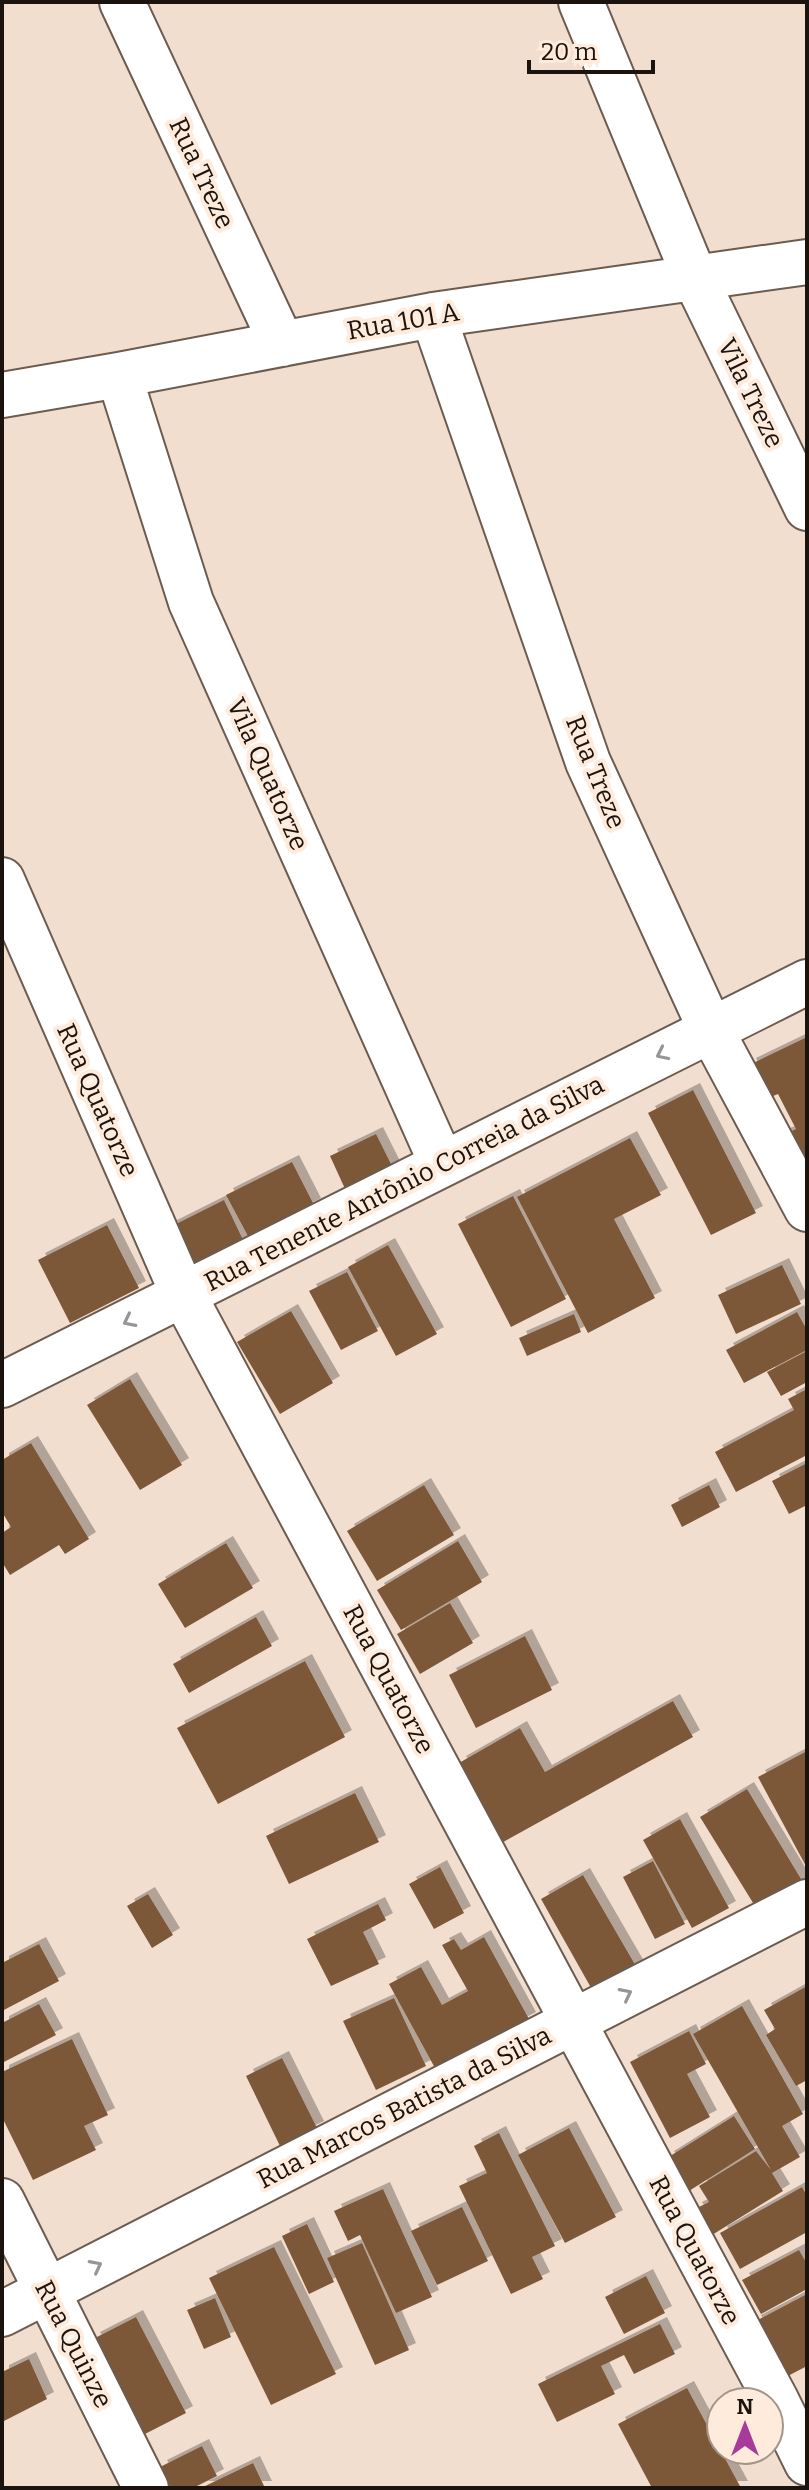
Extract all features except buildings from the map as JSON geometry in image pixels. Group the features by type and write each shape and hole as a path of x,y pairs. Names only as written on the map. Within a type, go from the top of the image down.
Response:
{"street":[{"name":"Rua Treze","path":"122,2 282,344"},
{"name":"Vila Treze","path":"581,2 695,278 807,508"},
{"name":"Rua 101 A","path":"2,395 433,315 807,262"},
{"name":"Rua Treze","path":"433,315 588,762 711,1030 807,1209"},
{"name":"Vila Quatorze","path":"119,375 191,602 442,1164"},
{"name":"Rua Quatorze","path":"2,880 183,1294 807,2463"},
{"name":"Rua Tenente Antônio Correia da Silva","path":"2,1385 807,982"},
{"name":"Rua Marcos Batista da Silva","path":"2,2314 807,1902"},
{"name":"Rua Quinze","path":"2,2201 146,2488"}]}
